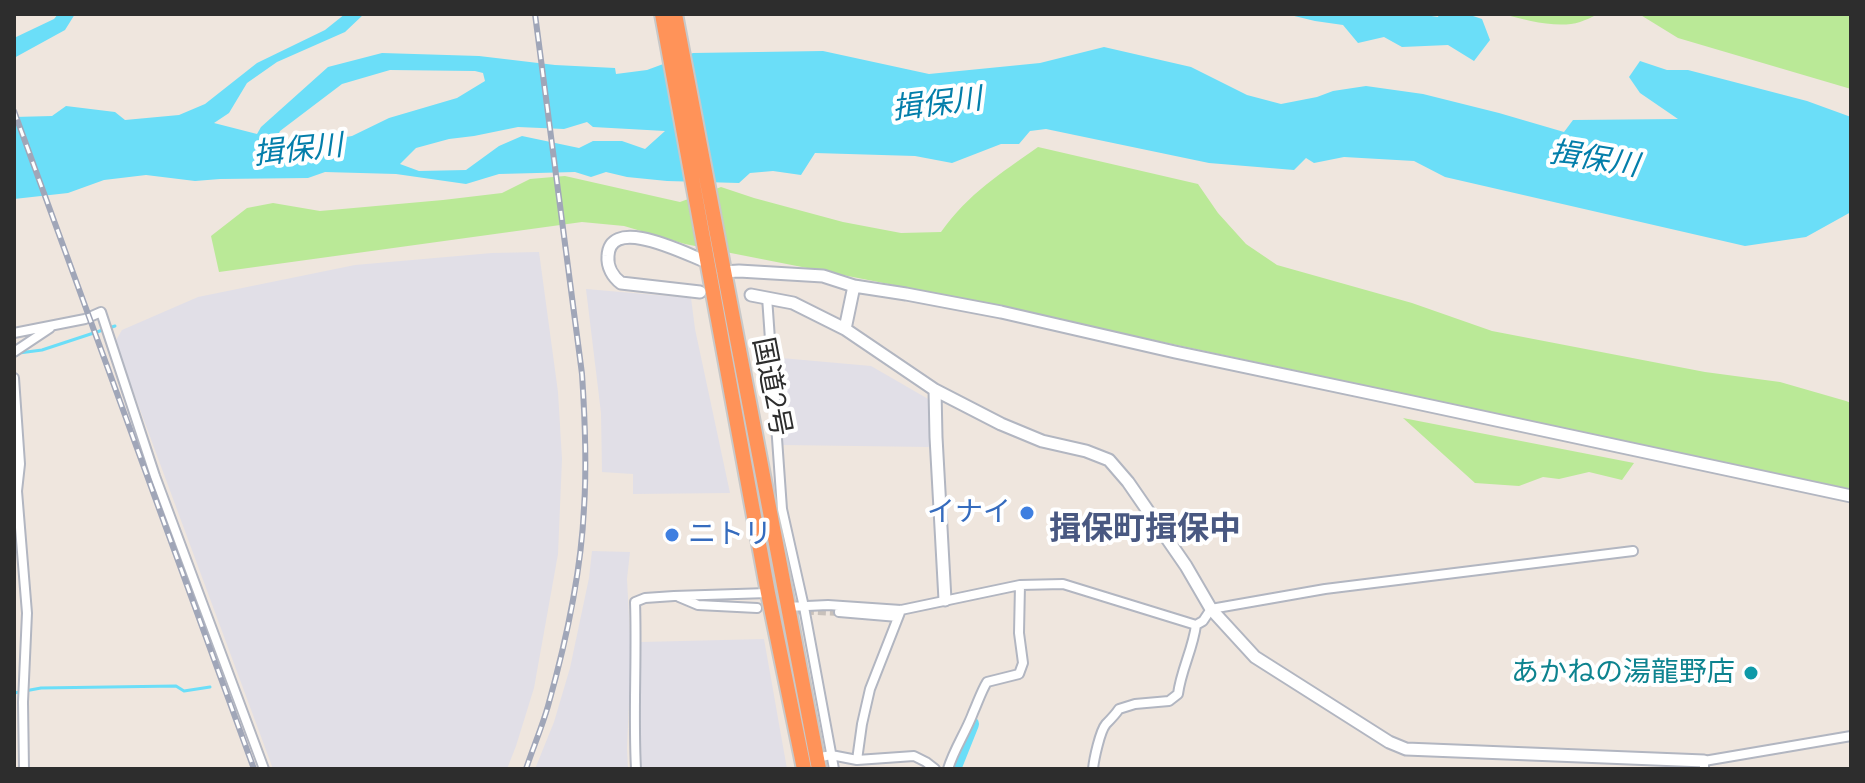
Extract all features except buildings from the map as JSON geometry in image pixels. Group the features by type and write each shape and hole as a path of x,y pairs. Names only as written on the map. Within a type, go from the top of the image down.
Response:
{"highway":[{"name":"国道2号","path":"662,14 711,246 723,272 786,607 822,761"},
{"name":"国道2号","path":"675,14 711,246 707,262 804,769"}],"street":[{"path":"700,292 621,283 609,268 607,255 610,247 628,236 644,238 707,262"},
{"path":"723,272 823,276 854,286 1001,312 1851,496"},
{"path":"845,329 854,286"},
{"path":"751,295 793,303 845,329 935,390 1001,424 1042,441 1109,460 1128,482 1186,566 1211,609 1255,657 1389,742 1406,749 1704,765 1851,736"},
{"path":"767,297 782,509 804,607 822,761 834,769"},
{"path":"14,333 85,319 101,312 155,476 264,769"},
{"path":"14,352 54,325"},
{"path":"14,378 20,464 17,504 27,613 24,769"},
{"path":"935,390 945,600"},
{"path":"839,612 899,613 1020,585 1063,584 1196,625 1211,609 1325,589 1633,551"},
{"path":"948,769 987,682 1019,674 1023,663 1019,633 1020,585"},
{"path":"636,769 635,602 645,598 674,596 768,593"},
{"path":"674,596 698,605 757,608"},
{"path":"786,607 828,605 899,613"},
{"path":"849,769 870,689 899,613"},
{"path":"1093,769 1104,726 1119,709 1135,704 1169,701 1178,694 1180,676 1194,643 1196,625"},
{"path":"822,761 914,756 935,769"}],"shaded area":[{"path":"539,252 558,392 562,459 558,554 534,688 507,769 273,769 115,342 122,330 198,297 355,265"},
{"path":"586,289 691,298 730,493 633,494 633,474 602,472 601,413"},
{"path":"781,358 871,366 930,400 930,447 783,445 779,386"},
{"path":"592,551 630,552 627,579 631,655 628,769 535,769 554,722 570,668"},
{"path":"764,639 787,769 640,769 638,699 641,642"}],"green space":[{"path":"1503,14 1598,14 1562,25"},
{"path":"1639,14 1851,14 1851,89 1678,38"},
{"path":"1038,147 1198,184 1218,213 1246,244 1277,265 1412,303 1492,331 1705,372 1780,382 1851,403 1851,489 919,290 685,244 624,226 582,222 219,272 211,236 247,208 273,203 320,211 443,200 502,193 530,179 565,176 680,202 721,187 843,222 901,233 941,232 974,195"},
{"path":"1403,418 1634,463 1622,480 1589,472 1559,479 1543,477 1519,486 1475,483"}],"water":[{"path":"58,14 75,14 65,30 14,58 14,38 54,19"},
{"name":"揖保川","path":"345,14 364,14 345,32 277,62 247,83 229,113 214,123 257,134 328,67 382,53 479,56 615,68 616,74 647,70 693,53 823,51 929,74 1040,63 1104,47 1191,67 1247,95 1281,104 1366,86 1423,94 1564,132 1573,120 1678,119 1640,93 1629,77 1640,61 1667,70 1688,70 1807,101 1851,117 1851,212 1806,237 1745,246 1445,177 1414,161 1344,157 1314,163 1306,158 1294,170 1209,163 1046,129 1030,131 1019,144 1001,144 952,163 915,156 815,153 801,175 773,171 750,173 739,183 667,181 606,172 591,177 575,172 499,174 466,184 396,174 325,172 308,178 195,181 146,175 104,180 68,193 14,199 14,117 52,116 66,106 115,112 125,120 179,115 205,104 257,63 325,30","holes":["390,70 475,71 483,73 485,81 457,98 389,118 352,136 307,144 275,143 280,131 342,84","587,122 593,127 665,131 645,149 622,141 593,141 579,148 522,136 499,146 466,170 419,171 400,164 416,148 449,139 518,127 564,129"]},
{"path":"1286,14 1419,14 1438,17 1439,14 1467,14 1482,19 1490,40 1474,61 1448,45 1402,47 1384,37 1358,43 1343,25"}],"waterway":[{"path":"19,353 42,350 115,326"},
{"path":"14,693 41,688 176,686 184,691 210,687"},
{"path":"953,769 971,724"}],"tunnel":[{"path":"770,609 839,612"}],"railway":[{"path":"526,769 548,706 572,608 580,558 585,474 582,374 535,14"},
{"path":"14,111 254,769"}],"place":[{"name":"イナイ","path":"1027,513"},
{"name":"ニトリ","path":"672,535"},
{"name":"あかねの湯龍野店","path":"1751,673"}],"district":[{"name":"揖保町揖保中","path":"1145,530"}]}
